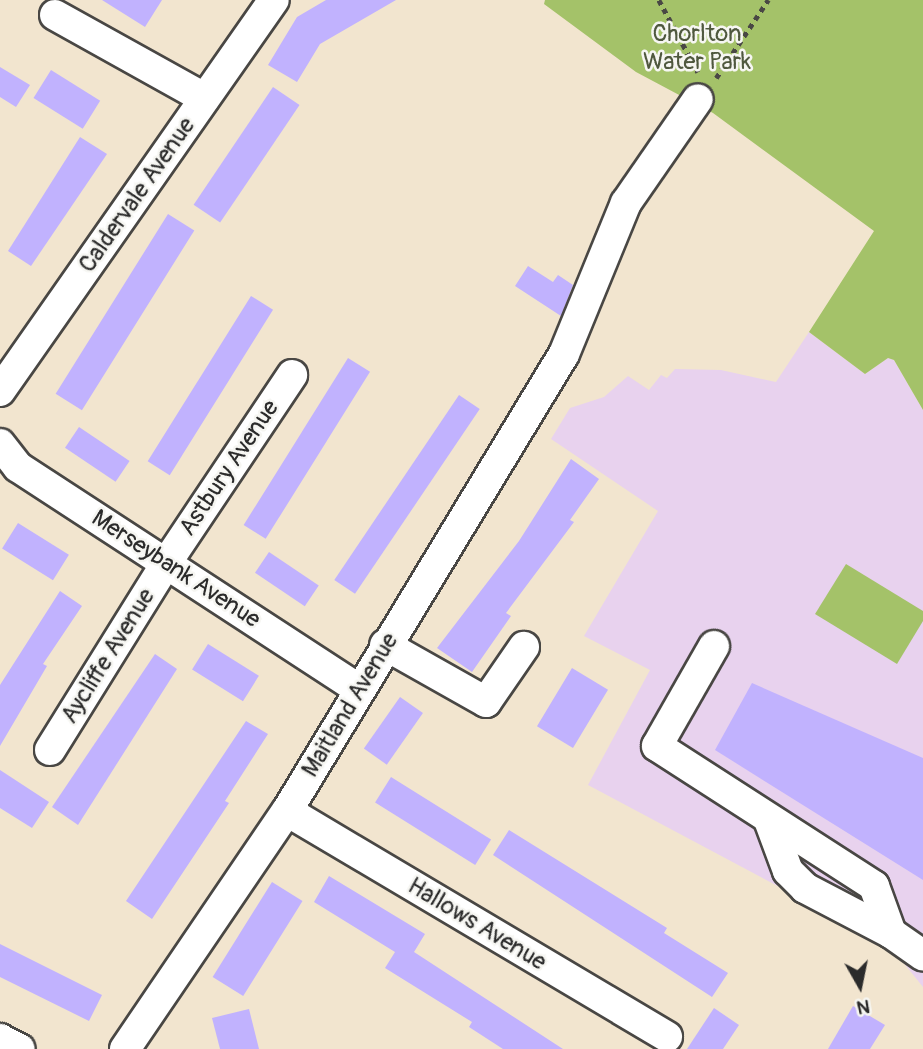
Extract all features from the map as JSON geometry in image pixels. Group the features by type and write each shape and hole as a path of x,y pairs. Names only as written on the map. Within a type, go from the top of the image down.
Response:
{"street":[{"name":"Caldervale Avenue","path":"0,391 274,0"},
{"path":"55,15 204,98"},
{"name":"Maitland Avenue","path":"125,1049 287,811 358,689 564,354 626,202 703,86"},
{"name":"Astbury Avenue","path":"167,562 292,374"},
{"name":"Merseybank Avenue","path":"0,444 18,467 358,689"},
{"name":"Aycliffe Avenue","path":"50,750 167,562"},
{"path":"385,645 486,702 524,647"},
{"path":"714,646 657,747 874,886 891,933 923,955"},
{"name":"Hallows Avenue","path":"287,811 667,1037"},
{"path":"0,1039 20,1049"}],"path":[{"path":"659,0 703,86 768,0"}],"shaded area":[{"path":"809,332 865,374 888,358 894,360 923,410 923,987 890,946 588,785 650,670 584,636 658,511 551,439 570,408 604,397 628,376 649,390 661,375 667,378 675,369 721,370 776,382"}],"green space":[{"name":"Chorlton Water Park","path":"545,0 923,0 923,410 894,360 888,358 865,374 809,332 874,231 713,113 636,72 544,4"},
{"path":"846,564 923,611 923,621 897,664 815,614"}],"building":[{"path":"102,0 162,0 145,27"},
{"path":"326,0 396,0 320,44 297,82 268,65 297,17"},
{"path":"0,67 30,85 16,107 0,97"},
{"path":"51,70 100,101 83,129 34,98"},
{"path":"273,87 300,105 220,223 194,205"},
{"path":"80,137 107,154 31,266 8,251"},
{"path":"168,214 194,230 82,410 56,394"},
{"path":"528,266 553,282 558,275 573,285 561,316 515,286"},
{"path":"251,296 273,310 170,475 148,461"},
{"path":"348,358 370,372 266,539 244,525"},
{"path":"459,395 480,409 355,594 334,580"},
{"path":"79,427 130,461 116,482 65,448"},
{"path":"571,459 599,479 570,520 574,522 506,613 511,616 472,672 437,648 519,541"},
{"path":"18,523 69,555 53,580 2,548"},
{"path":"269,552 319,586 305,606 255,573"},
{"path":"60,591 82,606 43,664 47,666 0,746 0,685"},
{"path":"208,644 259,676 243,701 192,669"},
{"path":"155,654 177,669 78,825 52,807"},
{"path":"572,668 608,690 573,748 537,726"},
{"path":"752,683 923,758 923,880 715,750"},
{"path":"400,697 423,713 387,765 364,749"},
{"path":"246,721 268,734 225,801 229,803 152,919 126,901"},
{"path":"0,770 49,802 32,828 0,808"},
{"path":"391,777 491,840 475,865 375,802"},
{"path":"509,830 667,928 664,933 728,973 712,997 493,855"},
{"path":"329,876 425,934 414,952 563,1049 503,1049 469,1027 472,1022 385,968 395,952 314,902"},
{"path":"272,882 303,901 243,996 213,977"},
{"path":"0,944 102,995 89,1021 0,977"},
{"path":"853,1006 885,1025 870,1049 828,1049"},
{"path":"714,1008 739,1025 723,1049 687,1049"},
{"path":"249,1009 259,1049 220,1049 212,1018"}]}
